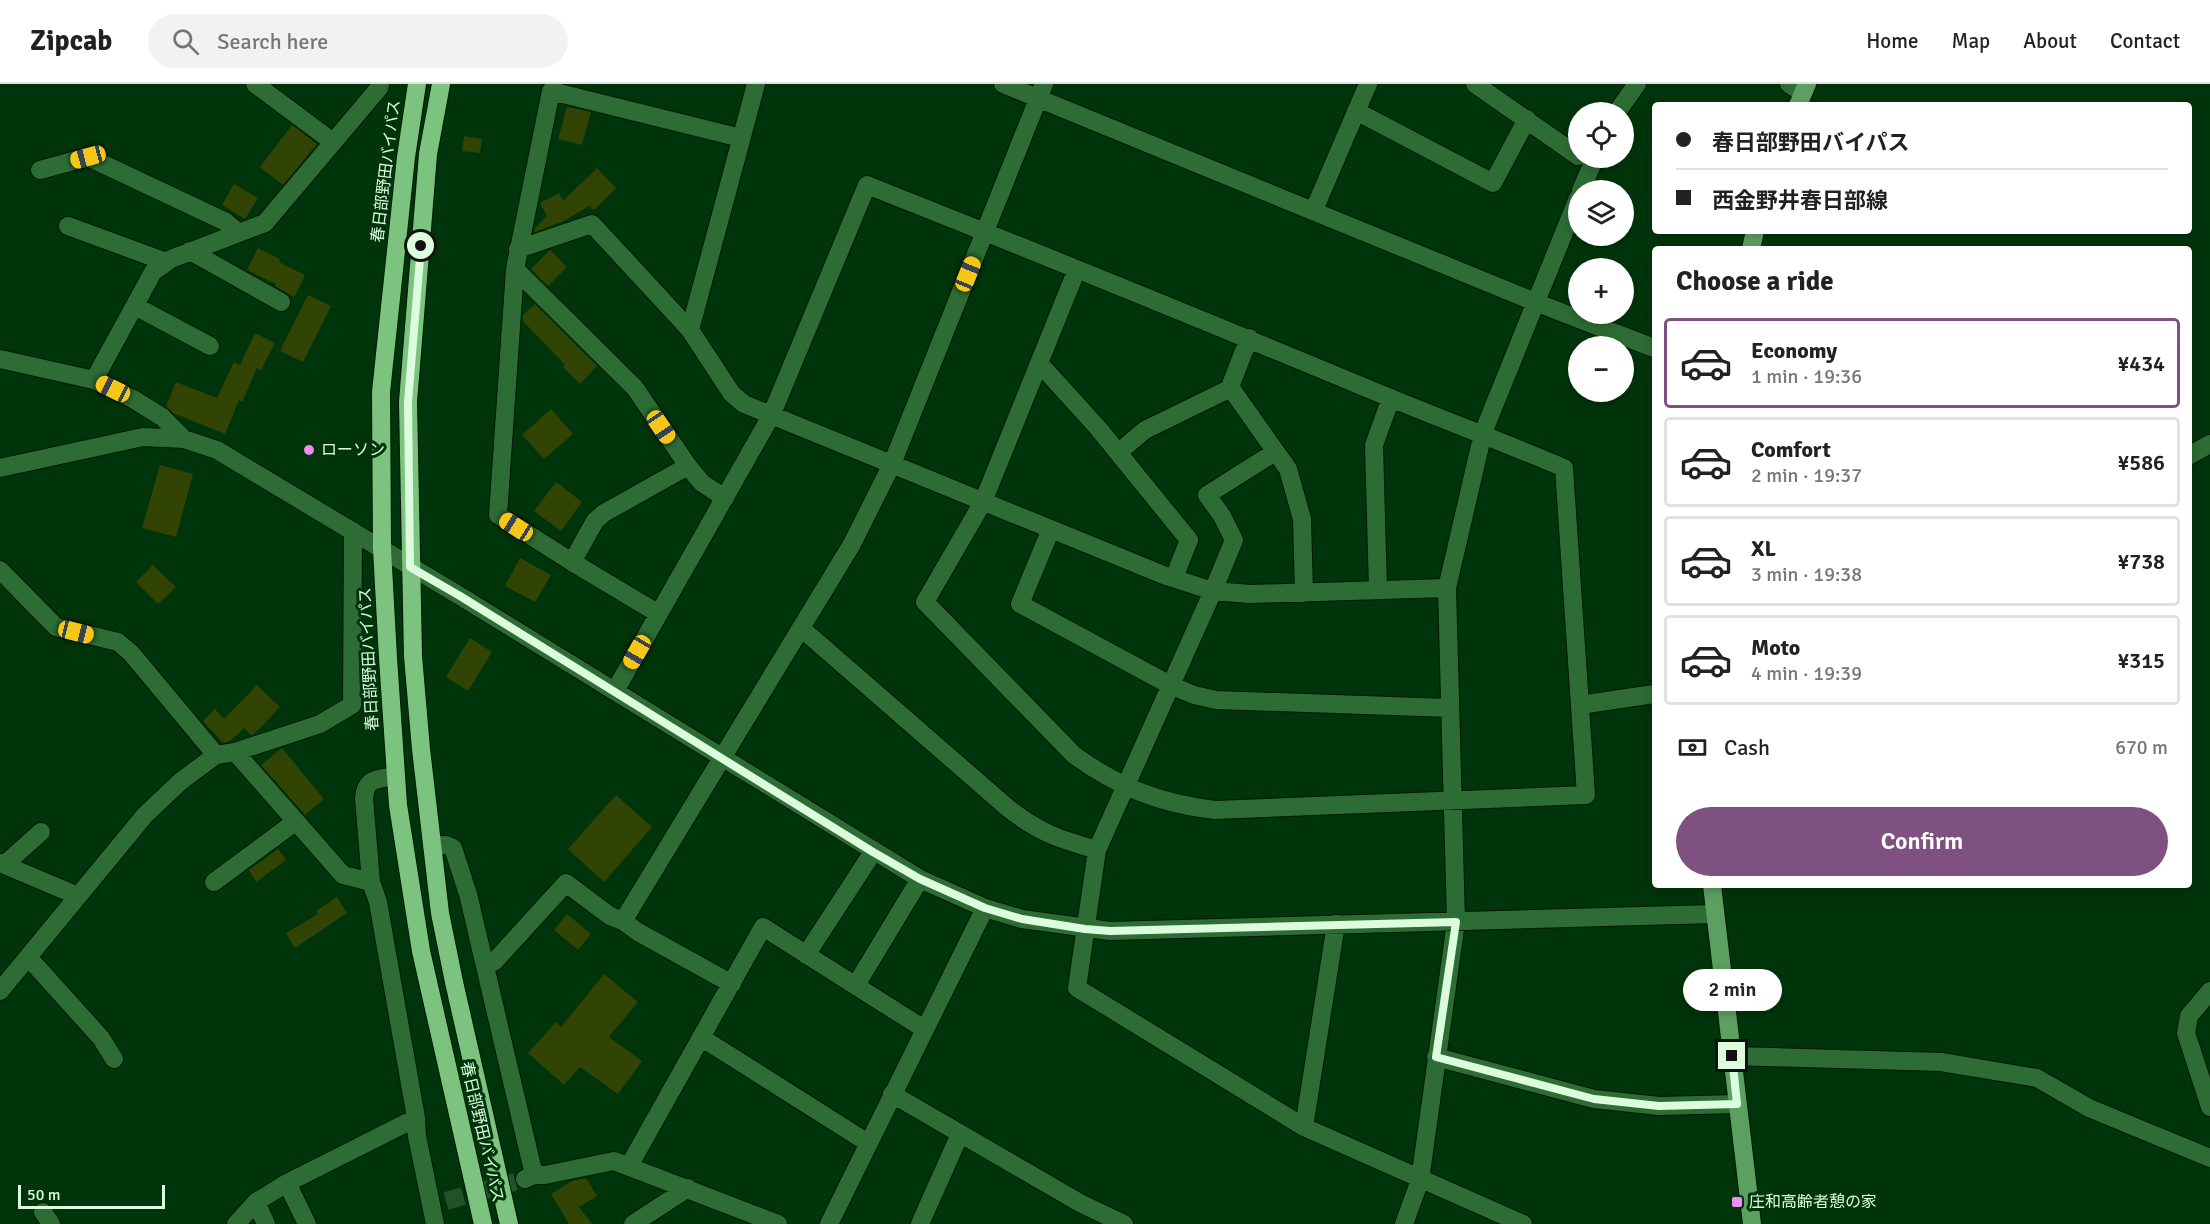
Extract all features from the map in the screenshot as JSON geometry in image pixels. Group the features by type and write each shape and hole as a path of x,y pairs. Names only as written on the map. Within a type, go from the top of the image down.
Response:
{"highway":[{"name":"春日部野田バイパス","path":"417,84 406,157 381,392 382,549 395,776 421,951 483,1224"},
{"name":"春日部野田バイパス","path":"441,84 428,154 408,402 413,656 440,913 509,1224"}],"main road":[{"path":"1712,888 1752,1224"}],"street":[{"path":"255,84 333,142"},
{"path":"94,380 153,273 166,262 190,251 265,223 380,84"},
{"path":"690,330 756,84"},
{"path":"1003,84 1041,91 1314,210 1535,302 1652,347"},
{"path":"1314,210 1368,84"},
{"path":"1624,102 1637,84"},
{"path":"1479,85 1568,147"},
{"path":"659,614 498,515 518,249 551,91 741,138"},
{"path":"623,921 852,544 892,464 1041,91"},
{"path":"1356,111 1493,183 1527,119"},
{"path":"39,170 88,157 226,222 239,233"},
{"path":"615,691 771,416 867,184 1249,338 1390,398 1483,433 1564,468 1586,795 1215,810 1175,804 1124,785 1095,771 1074,755 925,602 982,501 1077,269"},
{"path":"1404,1224 1420,1180 1456,922 1447,588 1483,433 1568,222"},
{"path":"518,249 592,224 690,330 732,394 744,404 1174,578 1213,591 1250,594 1447,588"},
{"path":"68,226 166,262"},
{"path":"190,251 281,302"},
{"path":"515,269 635,388 687,466 702,483 725,498"},
{"path":"135,306 210,346"},
{"path":"1119,452 1145,430 1231,388 1249,338"},
{"path":"0,359 94,380 133,399 162,417 184,439"},
{"path":"1039,363 1119,452 1190,540 1174,578"},
{"path":"1231,388 1288,469 1302,519 1304,593"},
{"path":"1378,591 1374,445 1390,398"},
{"path":"0,468 143,437 184,439 217,450 354,531 873,852 920,879 985,908 1022,919 1110,931 1715,914"},
{"path":"2192,454 2210,444"},
{"path":"1275,452 1207,495 1222,516 1234,540 1097,850 1077,988 1304,1127 1523,1224"},
{"path":"572,562 595,521 604,513 687,466"},
{"path":"1051,529 1020,604 1170,685 1194,695 1216,700 1449,708"},
{"path":"0,991 145,815 181,781 216,755 235,752 320,724 352,705 354,531"},
{"path":"0,570 56,627 118,642 131,653 216,755"},
{"path":"801,628 1029,825 1055,838 1097,850"},
{"path":"1580,705 1652,694"},
{"path":"235,752 343,875 371,882"},
{"path":"395,776 370,782 365,787 371,882 378,902 416,1118 417,1136 438,1203 435,1224"},
{"path":"214,882 295,822"},
{"path":"40,832 2,863 78,896"},
{"path":"432,846 446,845 453,848 468,894 530,1177 614,1161 688,1188 740,1217 778,1224"},
{"path":"807,955 873,852"},
{"path":"856,985 920,879"},
{"path":"494,962 566,883 610,916 623,921 638,932 732,984"},
{"path":"829,1224 985,908"},
{"path":"1304,1127 1336,924"},
{"path":"629,1166 763,927 924,1029"},
{"path":"28,957 101,1038 114,1059"},
{"path":"2210,991 2189,1016 2186,1033 2210,1107"},
{"path":"702,1038 868,1143"},
{"path":"1732,1056 1941,1062 2037,1078 2089,1108 2210,1158"},
{"path":"1436,1057 1594,1099 1659,1106 1737,1104"},
{"path":"892,1094 1080,1203 1124,1224"},
{"path":"236,1224 256,1202 287,1183 416,1118"},
{"path":"920,1224 960,1134"},
{"path":"287,1183 307,1224"},
{"path":"633,1224 688,1188"},
{"path":"256,1202 266,1224"}],"building":[{"path":"567,107 591,112 582,145 558,139"},
{"path":"292,125 317,144 283,185 260,167"},
{"path":"464,136 482,139 480,153 462,151"},
{"path":"597,168 616,188 594,210 589,206 562,222 534,232 547,216 540,203 559,193 563,201"},
{"path":"234,184 258,198 245,219 222,205"},
{"path":"258,248 305,275 294,297 275,286 276,284 247,270"},
{"path":"550,250 567,267 548,286 531,269"},
{"path":"308,295 331,306 303,362 280,351"},
{"path":"535,304 597,366 580,384 523,321 523,315"},
{"path":"255,333 275,343 261,370 257,368 242,402 239,400 225,434 175,414 166,406 176,382 217,398 234,362 240,365"},
{"path":"551,409 573,434 544,459 522,435"},
{"path":"160,465 193,474 176,537 142,528"},
{"path":"556,482 582,502 561,531 534,511"},
{"path":"520,558 551,575 535,602 505,586"},
{"path":"153,565 176,587 158,604 136,582"},
{"path":"470,638 492,652 468,691 446,677"},
{"path":"257,685 280,707 254,734 251,735 244,728 230,741 223,743 203,721 215,709 224,719"},
{"path":"282,748 324,799 305,815 261,765"},
{"path":"616,795 652,827 604,882 568,849"},
{"path":"278,849 286,860 256,882 249,870"},
{"path":"337,897 347,913 295,948 286,933 318,914 316,911"},
{"path":"567,914 591,934 578,950 554,930"},
{"path":"604,974 638,1002 609,1037 642,1061 618,1094 580,1067 564,1085 528,1053 556,1022 561,1027"},
{"path":"586,1178 597,1196 579,1207 592,1224 569,1224 551,1194 572,1181"}],"tunnel":[{"path":"446,1201 525,1179"}],"place":[{"name":"ローソン","path":"309,450"},
{"name":"庄和高齢者憩の家","path":"1737,1202"}],"route":[{"path":"421,246 408,402 410,567 615,691 873,852 920,879 985,908 1022,919 1110,931 1456,922 1436,1057 1594,1099 1659,1106 1737,1104 1732,1056"}]}
